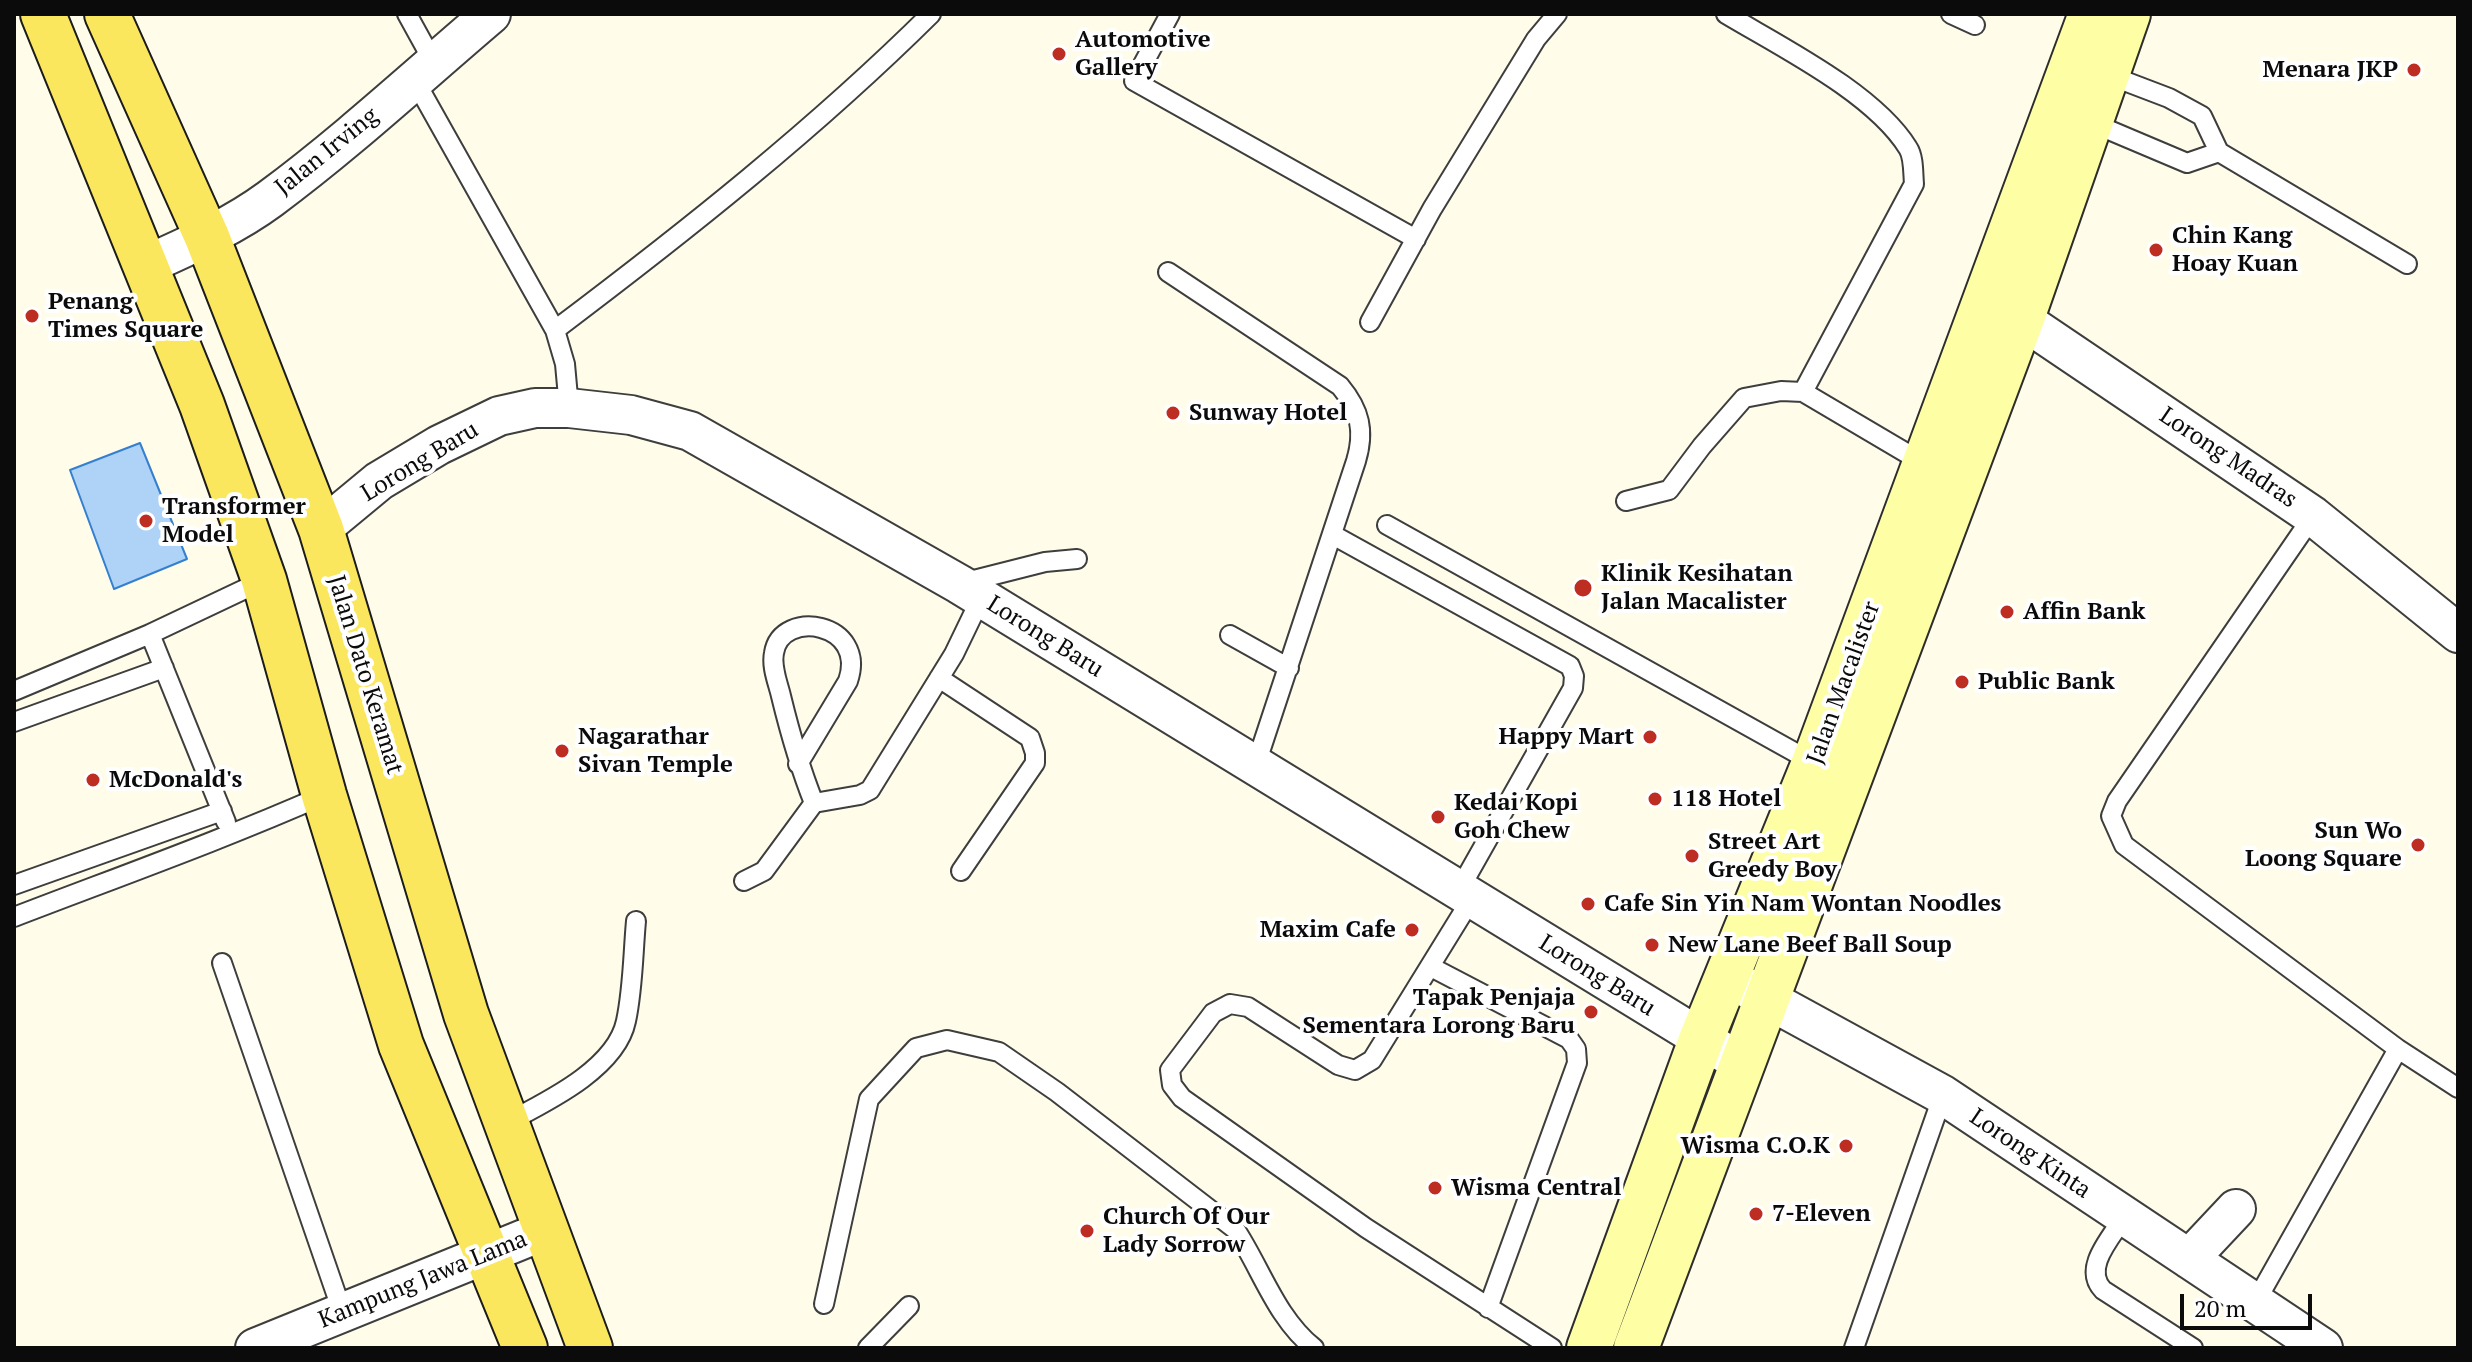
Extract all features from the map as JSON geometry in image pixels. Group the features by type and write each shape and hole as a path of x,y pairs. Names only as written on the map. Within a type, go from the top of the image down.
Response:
{"main road":[{"path":"43,14 202,405 264,580 324,795 401,1045 525,1348"},
{"name":"Jalan Dato Keramat","path":"107,14 207,237 321,529 466,1014 590,1348"},
{"name":"Jalan Macalister","path":"1636,1348 1767,998 2005,308 2091,14"},
{"name":"Jalan Macalister","path":"1589,1348 1701,1040 1814,763 1925,464 2005,308 2090,122 2128,14"}],"street":[{"name":"Jalan Irving","path":"146,265 207,237 268,200 357,129 491,14"},
{"name":"Lorong Madras","path":"2005,308 2313,516 2458,633"},
{"name":"Lorong Baru","path":"321,529 379,481 451,439 499,416 535,408 569,408 631,415 690,431 970,591 1741,1063"},
{"name":"Lorong Kinta","path":"1727,977 1943,1095 2255,1303 2301,1342"},
{"path":"2189,1259 2236,1209"},
{"name":"Kampung Jawa Lama","path":"255,1348 546,1230"}],"lane":[{"path":"407,14 424,71 555,330 565,364 569,408"},
{"path":"555,330 684,231 872,73 931,14"},
{"path":"1170,14 1134,81 1416,239"},
{"path":"1370,322 1432,209 1536,39 1557,14"},
{"path":"1726,14 1838,82 1876,112 1910,150 1914,184 1803,392"},
{"path":"1951,14 1975,25"},
{"path":"2109,71 2202,116 2219,152 2407,264"},
{"path":"2090,122 2187,163 2219,152"},
{"path":"1168,272 1340,386 1352,401 1361,422 1361,444 1255,767"},
{"path":"1626,501 1669,490 1744,398 1781,391 1803,392 1925,464"},
{"path":"2313,516 2117,801 2111,816 2124,845 2398,1049 2458,1088"},
{"path":"1387,525 1814,763"},
{"path":"1333,535 1570,666 1574,676 1573,688 1431,967 1372,1060 1355,1070 1338,1065 1248,1007 1230,1004 1213,1013 1170,1070 1172,1085 1182,1098 1366,1228 1552,1348"},
{"path":"744,881 764,871 814,803 860,795 870,790 954,654 970,591 1045,562 1077,559"},
{"path":"14,691 150,634 264,580"},
{"path":"798,764 848,681 853,667 850,649 837,634 820,627 799,627 780,638 773,657 798,764 814,803"},
{"path":"150,634 232,835"},
{"path":"1230,635 1289,668"},
{"path":"14,722 164,668"},
{"path":"939,678 1030,738 1035,753 1035,763 961,871"},
{"path":"14,917 232,835 324,795"},
{"path":"14,885 222,811"},
{"path":"506,1123 568,1091 616,1047 626,1023 636,921"},
{"path":"222,963 342,1311"},
{"path":"1431,967 1569,1039 1576,1049 1577,1063 1488,1308"},
{"path":"824,1304 869,1099 916,1048 947,1040 999,1052 1057,1092 1235,1229 1251,1252 1280,1310 1298,1335 1314,1348"},
{"path":"2255,1303 2398,1049"},
{"path":"1854,1348 1943,1095"},
{"path":"2124,1217 2096,1263 2096,1282 2103,1290 2193,1348"},
{"path":"868,1348 909,1306"}],"water":[{"path":"140,443 187,559 114,589 70,470"}],"place":[{"name":"Automotive Gallery","path":"1059,54"},
{"name":"Menara JKP","path":"2414,70"},
{"name":"Chin Kang Hoay Kuan","path":"2156,250"},
{"name":"Penang Times Square","path":"32,316"},
{"name":"Sunway Hotel","path":"1173,413"},
{"name":"Transformer Model","path":"146,521"},
{"name":"Klinik Kesihatan Jalan Macalister","path":"1583,588"},
{"name":"Affin Bank","path":"2007,612"},
{"name":"Public Bank","path":"1962,682"},
{"name":"Happy Mart","path":"1650,737"},
{"name":"Nagarathar Sivan Temple","path":"562,751"},
{"name":"McDonald's","path":"93,780"},
{"name":"118 Hotel","path":"1655,799"},
{"name":"Kedai Kopi Goh Chew","path":"1438,817"},
{"name":"Sun Wo Loong Square","path":"2418,845"},
{"name":"Street Art Greedy Boy","path":"1692,856"},
{"name":"Cafe Sin Yin Nam Wontan Noodles","path":"1588,904"},
{"name":"Maxim Cafe","path":"1412,930"},
{"name":"New Lane Beef Ball Soup","path":"1652,945"},
{"name":"Tapak Penjaja Sementara Lorong Baru","path":"1591,1012"},
{"name":"Wisma C.O.K","path":"1846,1146"},
{"name":"Wisma Central","path":"1435,1188"},
{"name":"7-Eleven","path":"1756,1214"},
{"name":"Church Of Our Lady Sorrow","path":"1087,1231"}]}
